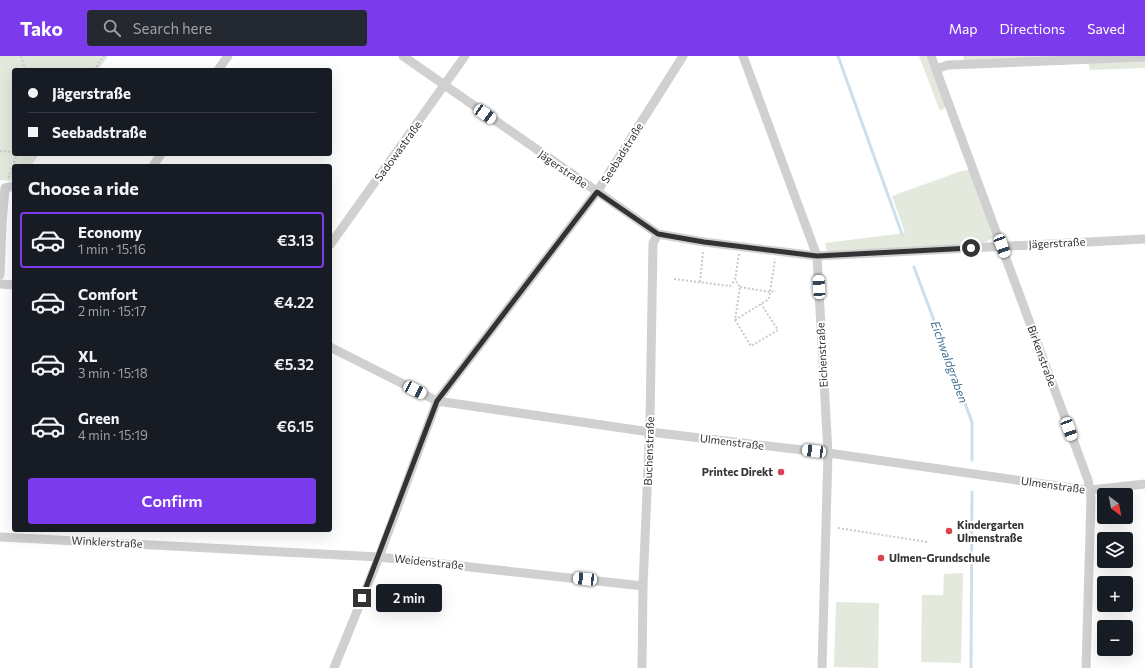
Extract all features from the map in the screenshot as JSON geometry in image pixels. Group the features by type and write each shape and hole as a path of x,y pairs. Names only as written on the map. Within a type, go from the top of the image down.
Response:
{"street":[{"path":"219,68 228,56"},
{"name":"Jägerstraße","path":"403,56 658,234 704,242 817,256 1145,239"},
{"name":"Sadowastraße","path":"332,242 465,56"},
{"name":"Seebadstraße","path":"334,668 379,557 437,401 597,192 683,56"},
{"name":"Eichenstraße","path":"743,56 817,256 828,453 822,668"},
{"name":"Birkenstraße","path":"931,56 1091,490 1090,573 1086,668"},
{"path":"936,70 948,65 1145,57"},
{"path":"0,275 9,187"},
{"name":"Buchenstraße","path":"642,668 643,586 650,432 653,243 658,234"},
{"path":"0,284 12,285"},
{"name":"Ulmenstraße","path":"332,348 437,401 650,432 828,453 1091,490 1145,484"},
{"name":"Winklerstraße","path":"0,537 189,547"},
{"name":"Weidenstraße","path":"189,547 379,557 643,586"}],"path":[{"path":"21,56 25,68"},
{"path":"95,68 104,56"},
{"path":"0,151 12,152"},
{"path":"9,187 12,173"},
{"path":"700,282 704,242"},
{"path":"674,279 730,286 735,280 740,246"},
{"path":"735,320 769,299 777,251"},
{"path":"735,280 740,287 735,320 751,346 778,330 761,304"},
{"path":"740,287 770,292 776,291"},
{"path":"838,528 927,542"}],"shaded area":[{"path":"0,56 108,56 99,68 12,68 12,156 38,156 32,164 12,164 12,181 0,180"},
{"path":"919,56 926,56 946,107 940,111"},
{"path":"964,56 1114,56 966,62 963,58"},
{"path":"1145,61 1145,68 1090,70 1088,62"},
{"path":"969,170 993,237 986,242 981,244 827,252 825,243 905,233 892,196 961,171"},
{"path":"963,573 961,663 921,662 922,595 943,595 944,574"},
{"path":"836,602 879,603 878,668 834,667"}],"waterway":[{"name":"Eichwaldgraben","path":"838,56 902,234"},
{"name":"Eichwaldgraben","path":"914,267 972,422 972,460"},
{"name":"Eichwaldgraben","path":"971,668 972,492"}],"place":[{"name":"Printec Direkt","path":"781,472"},
{"name":"Kindergarten Ulmenstraße","path":"949,531"},
{"name":"Ulmen-Grundschule","path":"881,558"}],"route":[{"path":"362,598 379,557 403,489 437,401 597,192 658,234 704,242 817,256 971,248"}]}
